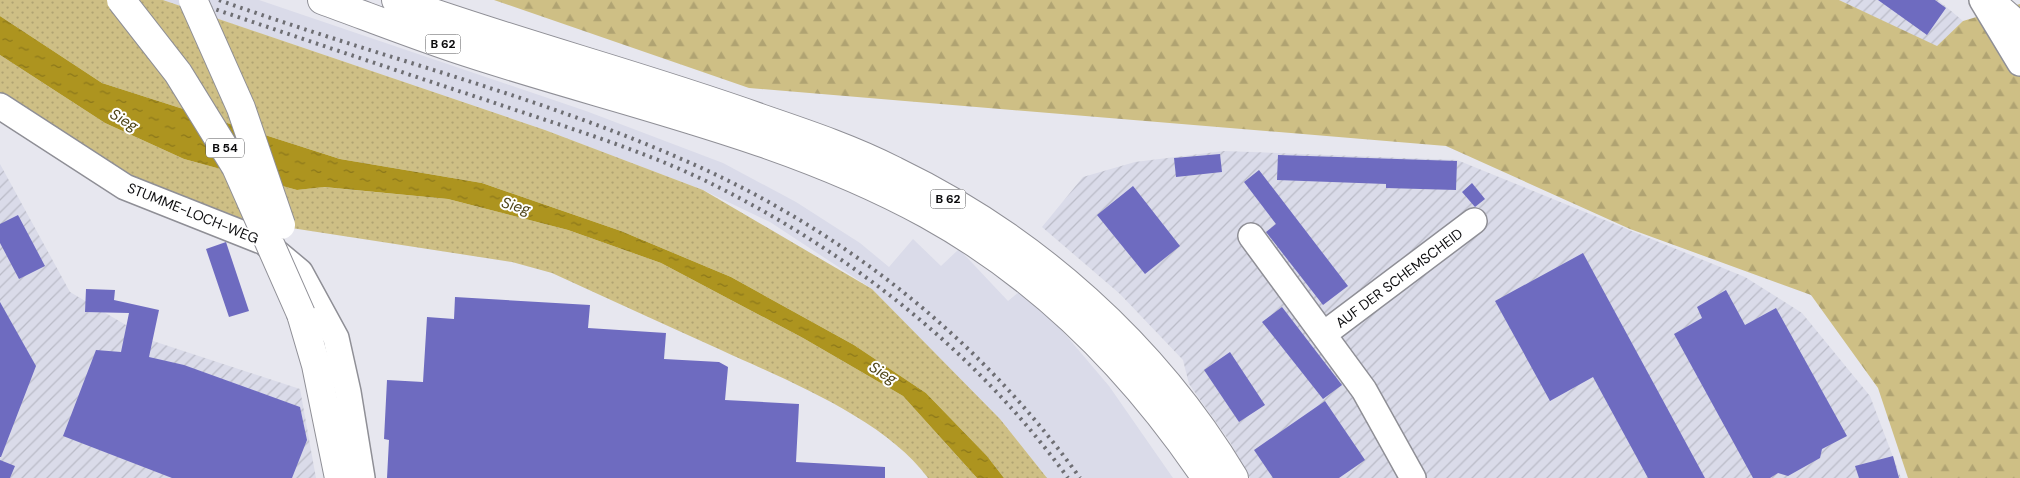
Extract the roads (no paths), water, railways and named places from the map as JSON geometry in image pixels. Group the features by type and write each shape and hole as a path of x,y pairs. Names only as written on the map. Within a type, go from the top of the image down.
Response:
{"main road":[{"name":"B 54","path":"120,0 178,73 236,167 301,314"},
{"name":"B 54","path":"192,0 241,108 282,229 294,271 301,314 316,365 339,478"},
{"name":"B 62","path":"322,0 454,48 710,100 850,150 904,175 982,220 1062,278 1134,347 1198,423 1234,478"},
{"name":"B 62","path":"396,0 461,24 568,70 714,127 841,172 919,210 969,240 1047,297 1117,363 1155,407 1206,478"},
{"path":"1990,0 2020,27"}],"street":[{"path":"1982,0 2020,63"},
{"name":"STUMME-LOCH-WEG","path":"0,106 125,186 264,242 300,272 336,338 348,392 362,478"},
{"name":"AUF DER SCHEMSCHEID","path":"1324,334 1474,221"},
{"name":"AUF DER SCHEMSCHEID","path":"1251,236 1364,390 1413,478"}],"water":[{"name":"Sieg","path":"0,16 102,83 340,159 482,183 621,231 731,277 854,345 926,393 987,456 1004,478 977,478 903,396 803,338 661,263 568,230 448,199 324,187 297,190 184,159 105,123 0,55"}],"railway":[{"path":"188,0 626,148 680,169 758,208 858,272 905,307 950,346 992,387 1032,431 1068,478"},
{"path":"219,0 587,121 647,144 706,170 761,198 814,229 864,263 913,300 959,340 1002,383 1043,429 1080,478"}]}
